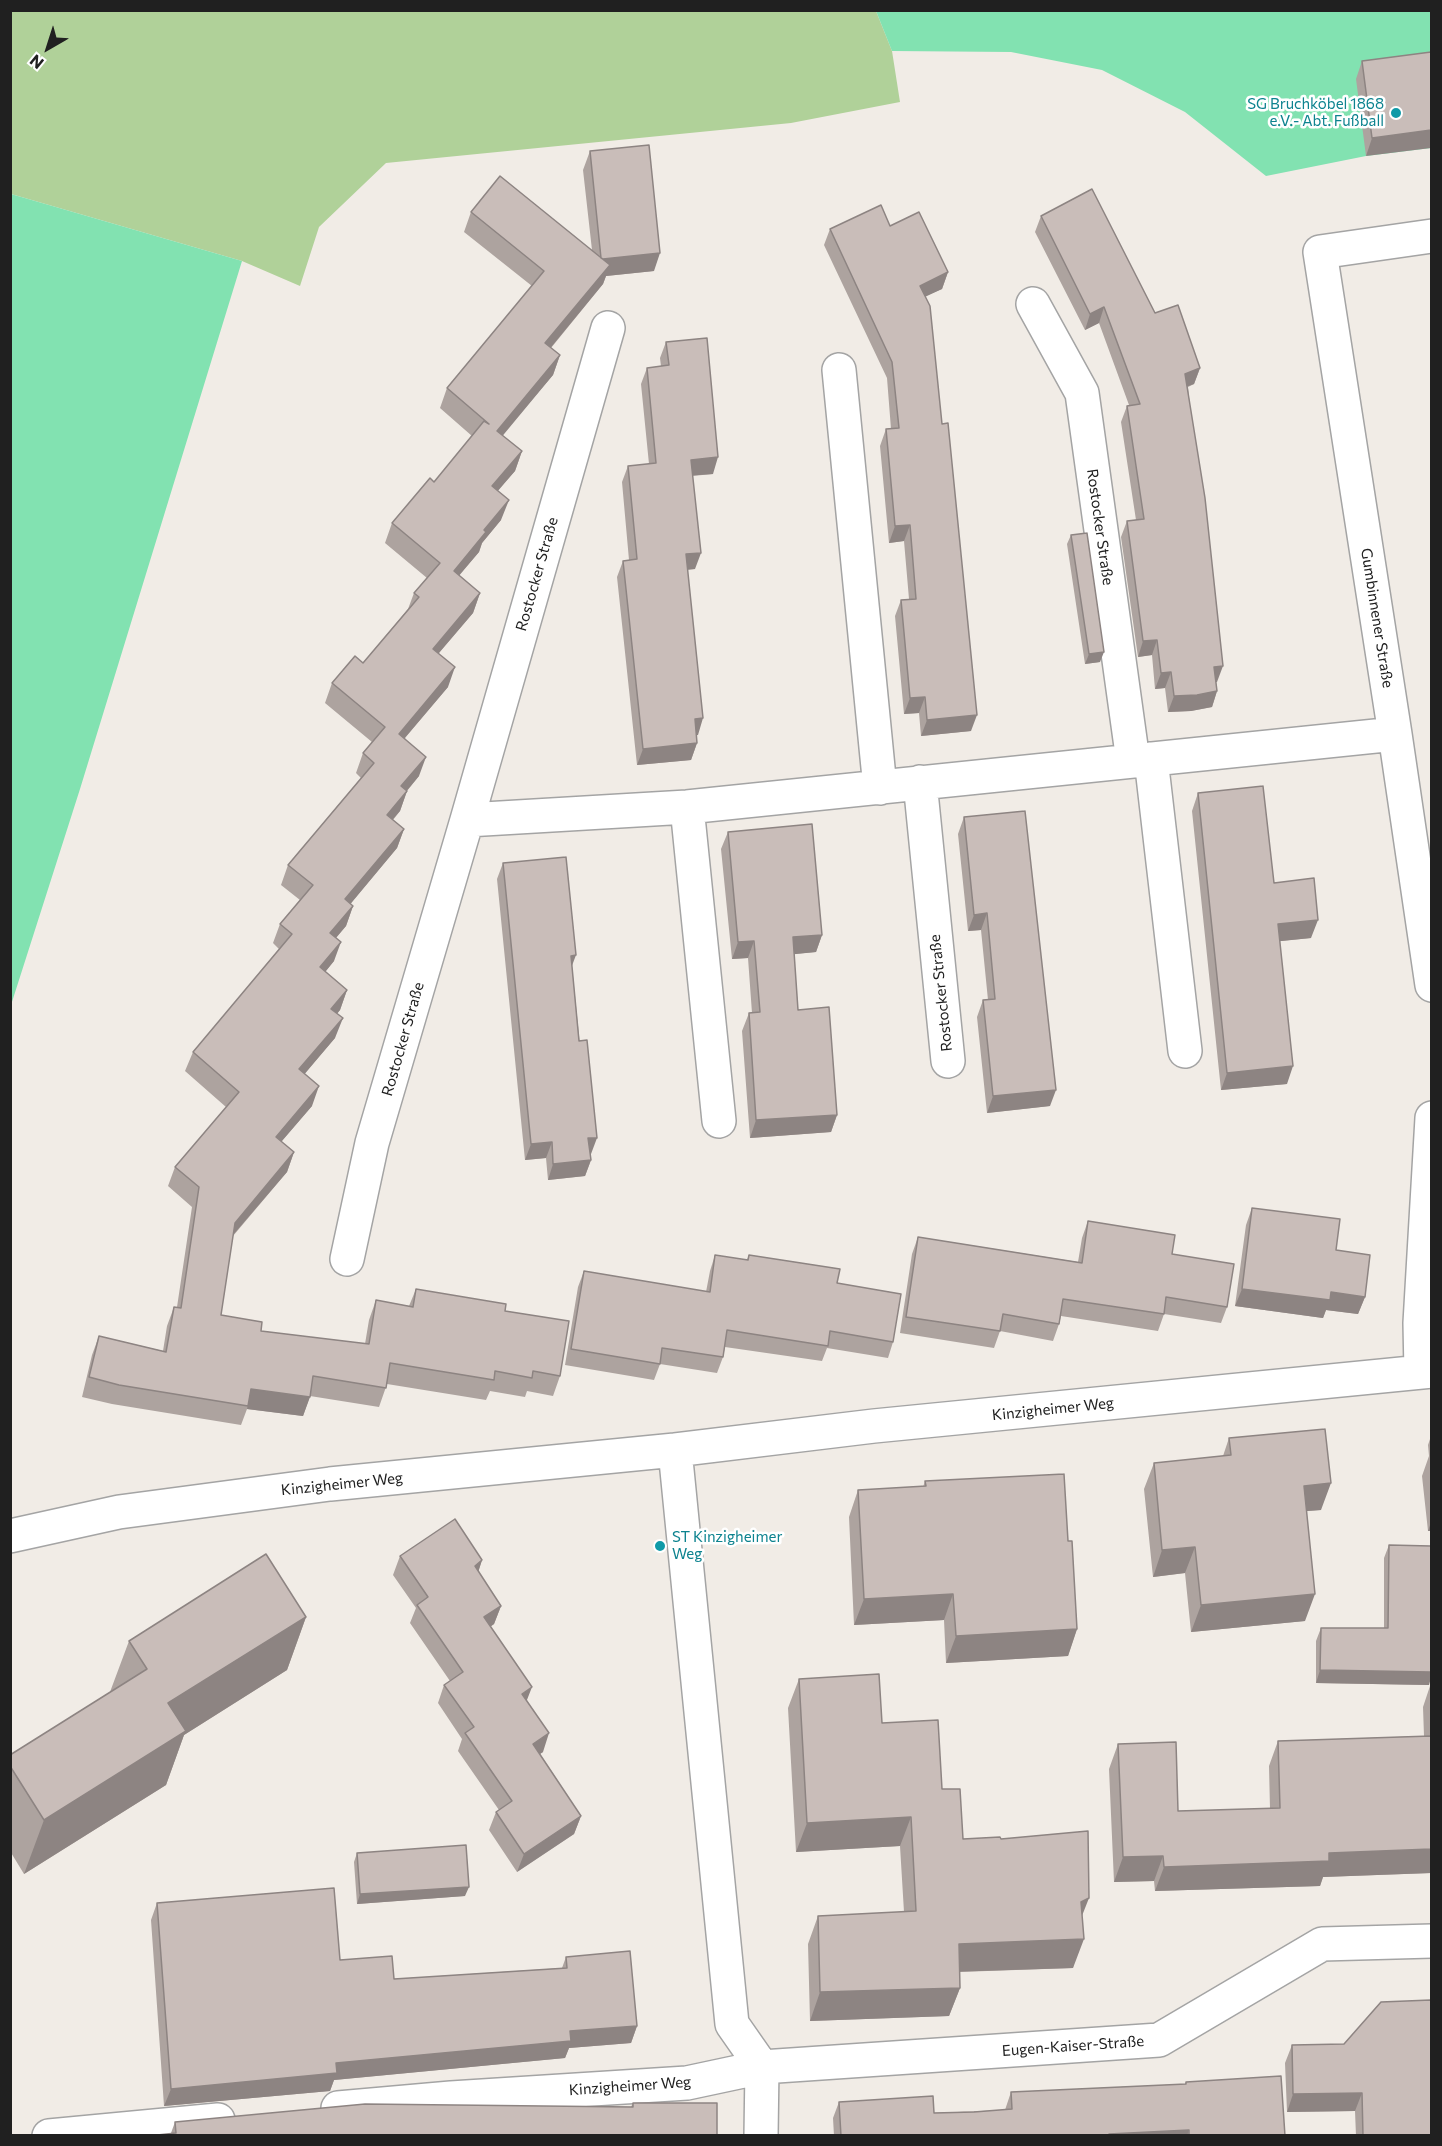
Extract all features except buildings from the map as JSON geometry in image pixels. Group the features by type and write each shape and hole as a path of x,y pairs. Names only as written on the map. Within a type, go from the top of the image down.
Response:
{"street":[{"name":"Gumbinnener Straße","path":"1431,236 1320,252 1395,734 1431,985"},
{"name":"Rostocker Straße","path":"1033,304 1082,393 1142,760 1185,1051"},
{"name":"Rostocker Straße","path":"347,1259 372,1143 608,328"},
{"path":"839,370 880,788"},
{"path":"467,820 687,807 1395,734"},
{"name":"Rostocker Straße","path":"920,782 948,1061"},
{"path":"687,807 719,1121"},
{"path":"1426,1371 1420,1323 1431,1118"},
{"name":"Kinzigheimer Weg","path":"10,1536 119,1512 349,1482 675,1450 874,1426 1426,1371"},
{"path":"675,1450 732,2024 762,2067 760,2136"},
{"name":"Eugen-Kaiser-Straße","path":"762,2067 1159,2040 1322,1944 1431,1941"},
{"name":"Kinzigheimer Weg","path":"309,2111 451,2098 687,2083 762,2067"},
{"path":"49,2136 250,2117"}],"green space":[{"path":"10,11 876,11 892,51 900,102 791,123 386,163 319,227 300,286 242,261 11,194"},
{"path":"876,11 1431,11 1431,148 1366,156 1266,176 1185,112 1102,70 1011,52 892,51"},
{"path":"11,194 242,261 80,789 11,1005"}],"place":[{"name":"SG Bruchköbel 1868 e.V.- Abt. Fußball","path":"1396,113"},
{"name":"ST Kinzigheimer Weg","path":"660,1546"}]}
